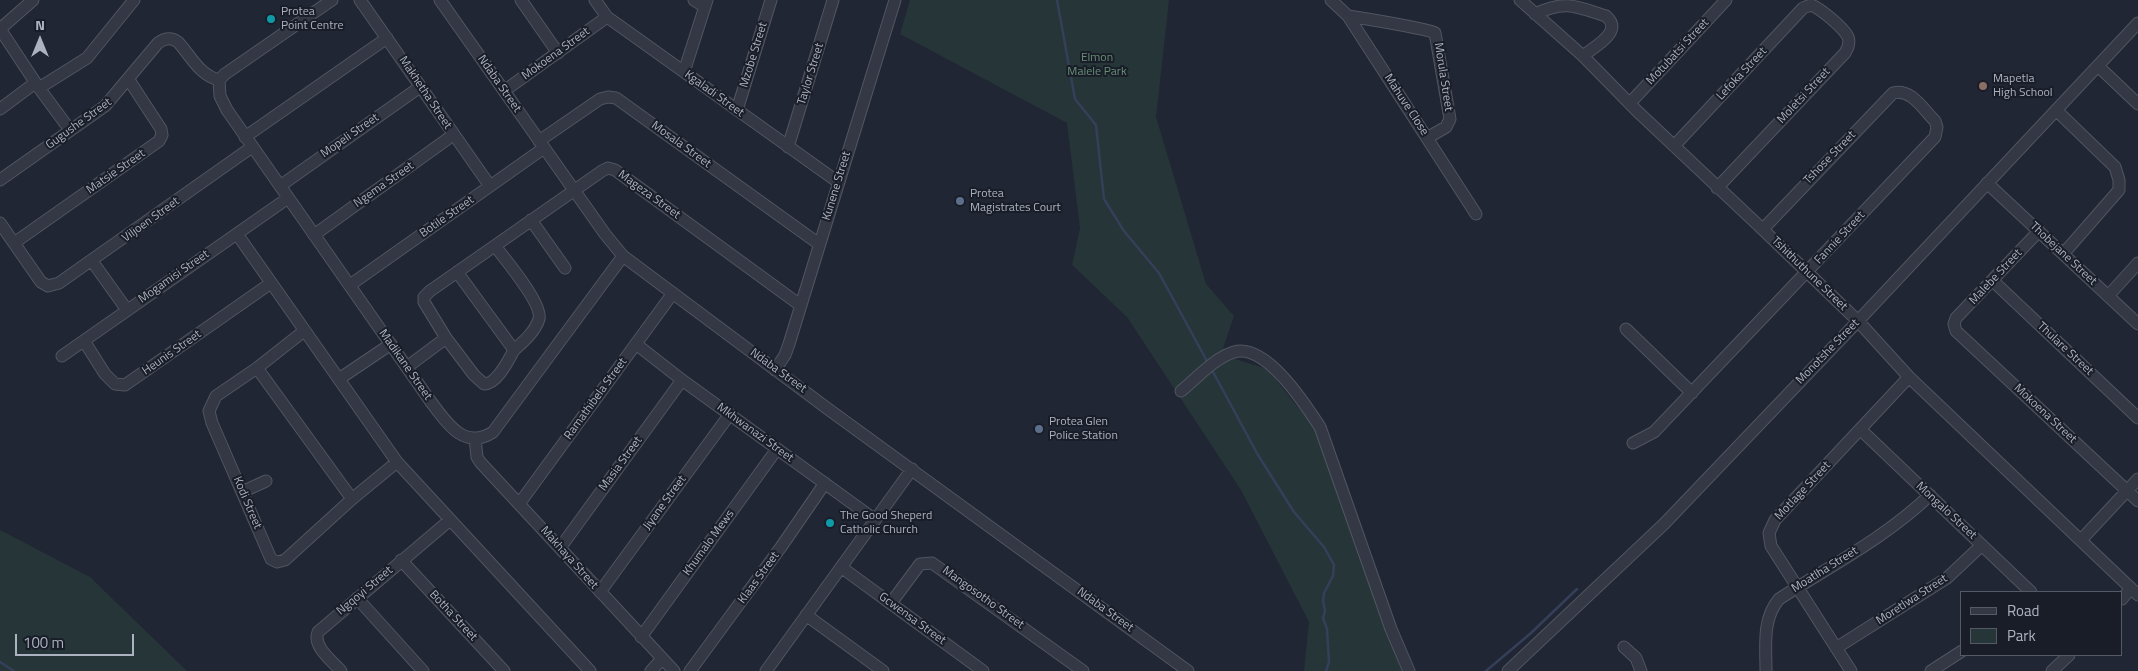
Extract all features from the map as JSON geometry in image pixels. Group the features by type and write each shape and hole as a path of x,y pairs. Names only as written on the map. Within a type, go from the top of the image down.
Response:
{"street":[{"path":"33,0 0,29 70,130"},
{"path":"0,109 37,85 90,55 134,0"},
{"path":"219,80 332,0"},
{"name":"Makhetha Street","path":"360,0 490,186"},
{"name":"Ndaba Street","path":"440,0 541,145 623,256 775,370 1188,671"},
{"path":"521,0 558,52"},
{"name":"Kgaladi Street","path":"595,0 607,17 838,182"},
{"path":"684,72 706,4 694,0"},
{"name":"Mzobe Street","path":"737,110 771,0"},
{"name":"Taylor Street","path":"788,147 833,0"},
{"name":"Kunene Street","path":"775,370 786,351 895,0"},
{"name":"Mahuve Close","path":"1331,0 1348,16 1476,214"},
{"name":"Tshithuthune Street","path":"1520,0 1582,56 1717,188 1763,229 1858,321 1909,377 2135,592"},
{"name":"Motubatsi Street","path":"1630,103 1724,1"},
{"path":"1535,14 1552,5 1562,4 1606,16 1611,20 1613,27 1611,34 1582,56"},
{"name":"Lefoka Street","path":"1674,146 1803,8 1811,5"},
{"name":"Moletsi Street","path":"1717,188 1848,48 1847,35 1821,10 1811,5"},
{"name":"Morula Street","path":"1348,16 1429,30 1435,33 1450,120 1446,126 1427,138"},
{"name":"Mokoena Street","path":"504,91 607,17"},
{"name":"Monotshe Street","path":"1508,671 1664,524 1988,184 2138,22"},
{"path":"245,137 387,38"},
{"name":"Gugushe Street","path":"0,180 105,106 129,80 158,43 170,39 180,44 203,73 209,78 219,80"},
{"path":"2098,66 2138,104"},
{"name":"Matsie Street","path":"14,243 160,139 162,132 160,127 129,80"},
{"name":"Madikane Street","path":"219,80 220,96 245,137 446,423 460,434 476,438"},
{"name":"Mopeli Street","path":"280,186 420,87"},
{"name":"Tshose Street","path":"1763,229 1893,93 1900,91"},
{"name":"Fannie Street","path":"1633,443 1654,432 1935,137 1937,127 1935,121 1908,93 1900,91"},
{"name":"Mosala Street","path":"541,145 600,99 616,98 819,244"},
{"path":"2056,110 2115,167 2119,180 2119,190 2064,253"},
{"name":"Ngema Street","path":"314,235 454,135"},
{"name":"Botile Street","path":"350,285 490,186 541,145"},
{"name":"Viljoen Street","path":"14,243 42,282 47,286 59,283 252,147"},
{"name":"Mageza Street","path":"495,246 533,299 539,312 539,320 514,350 496,377 488,384 484,384 474,375 446,338 425,304 424,299 430,292 457,272 608,168 615,170 800,305"},
{"name":"Thobejane Street","path":"1988,184 2138,324"},
{"name":"Mogamisi Street","path":"62,356 288,198"},
{"path":"531,220 564,268"},
{"path":"0,223 14,243"},
{"name":"Malebe Street","path":"1954,324 1956,318 2039,231"},
{"path":"237,234 397,462 590,671"},
{"path":"476,438 493,432 623,256"},
{"path":"92,261 127,310"},
{"path":"2108,296 2138,263"},
{"path":"457,272 514,350"},
{"name":"Thulare Street","path":"1993,281 2138,418"},
{"name":"Heunis Street","path":"84,341 110,379 115,384 125,385 271,283"},
{"name":"Ramathibela Street","path":"519,504 673,293"},
{"name":"Mokoena Street","path":"1954,324 1956,331 2138,502"},
{"path":"1626,329 1692,392"},
{"name":"Kodi Street","path":"304,331 257,368 216,396 209,411 212,423 270,557 277,562 285,560 352,499 397,462"},
{"path":"406,367 446,338"},
{"path":"339,379 391,344"},
{"name":"Mkhwanazi Street","path":"636,344 682,380 874,519"},
{"path":"1180,391 1220,359 1234,352 1246,351 1264,361 1281,375 1320,427 1391,629 1409,671"},
{"path":"257,368 352,499"},
{"name":"Motlage Street","path":"1851,671 1771,546 1769,533 1771,526 1909,377"},
{"name":"Masia Street","path":"560,548 682,380"},
{"name":"Jiyane Street","path":"600,592 730,414"},
{"name":"Mongalo Street","path":"1861,430 2030,591"},
{"name":"Makhaya Street","path":"476,438 478,459 674,671"},
{"name":"Khumalo Mews","path":"641,636 777,449"},
{"path":"771,669 806,615 912,469"},
{"path":"2081,540 2138,478"},
{"path":"242,492 266,481"},
{"name":"Klaas Street","path":"690,671 766,568 824,483"},
{"name":"Moatlha Street","path":"1766,671 1767,621 1778,599 1887,532 1907,517 1930,495"},
{"name":"Ngqoyi Street","path":"341,671 318,646 316,636 319,630 450,520"},
{"name":"Moretlwa Street","path":"1836,648 1947,578 1982,545"},
{"name":"Botha Street","path":"401,560 504,671"},
{"name":"Mangosotho Street","path":"891,603 920,564 925,562 932,563 1083,671"},
{"name":"Gcwensa Street","path":"841,567 983,671"},
{"path":"2123,598 2135,592"},
{"path":"357,598 423,671"},
{"path":"806,615 883,671"},
{"path":"1624,647 1636,658 1641,671"},
{"path":"1931,671 1960,652"},
{"path":"2052,671 2068,656"},
{"path":"651,671 662,660"}],"green space":[{"name":"Elmon Malele Park","path":"910,0 1169,0 1156,117 1206,284 1234,316 1223,348 1235,359 1267,369 1314,427 1402,671 1304,671 1309,622 1241,490 1127,317 1072,265 1080,228 1067,123 900,34"},
{"path":"0,530 90,577 187,671 0,671"}],"waterway":[{"path":"1057,0 1075,99 1096,125 1104,199 1124,231 1159,273 1208,363"},
{"path":"1212,370 1258,455 1294,512 1324,547 1334,565 1333,576 1324,593 1323,601 1325,611 1323,618 1327,629 1329,662 1326,671"},
{"path":"1486,671 1531,633 1577,589"},
{"path":"0,662 14,671"}],"place":[{"name":"Protea Point Centre","path":"271,19"},
{"name":"Mapetla High School","path":"1983,86"},
{"name":"Protea Magistrates Court","path":"960,201"},
{"name":"Protea Glen Police Station","path":"1039,429"},
{"name":"The Good Sheperd Catholic Church","path":"830,523"}]}
